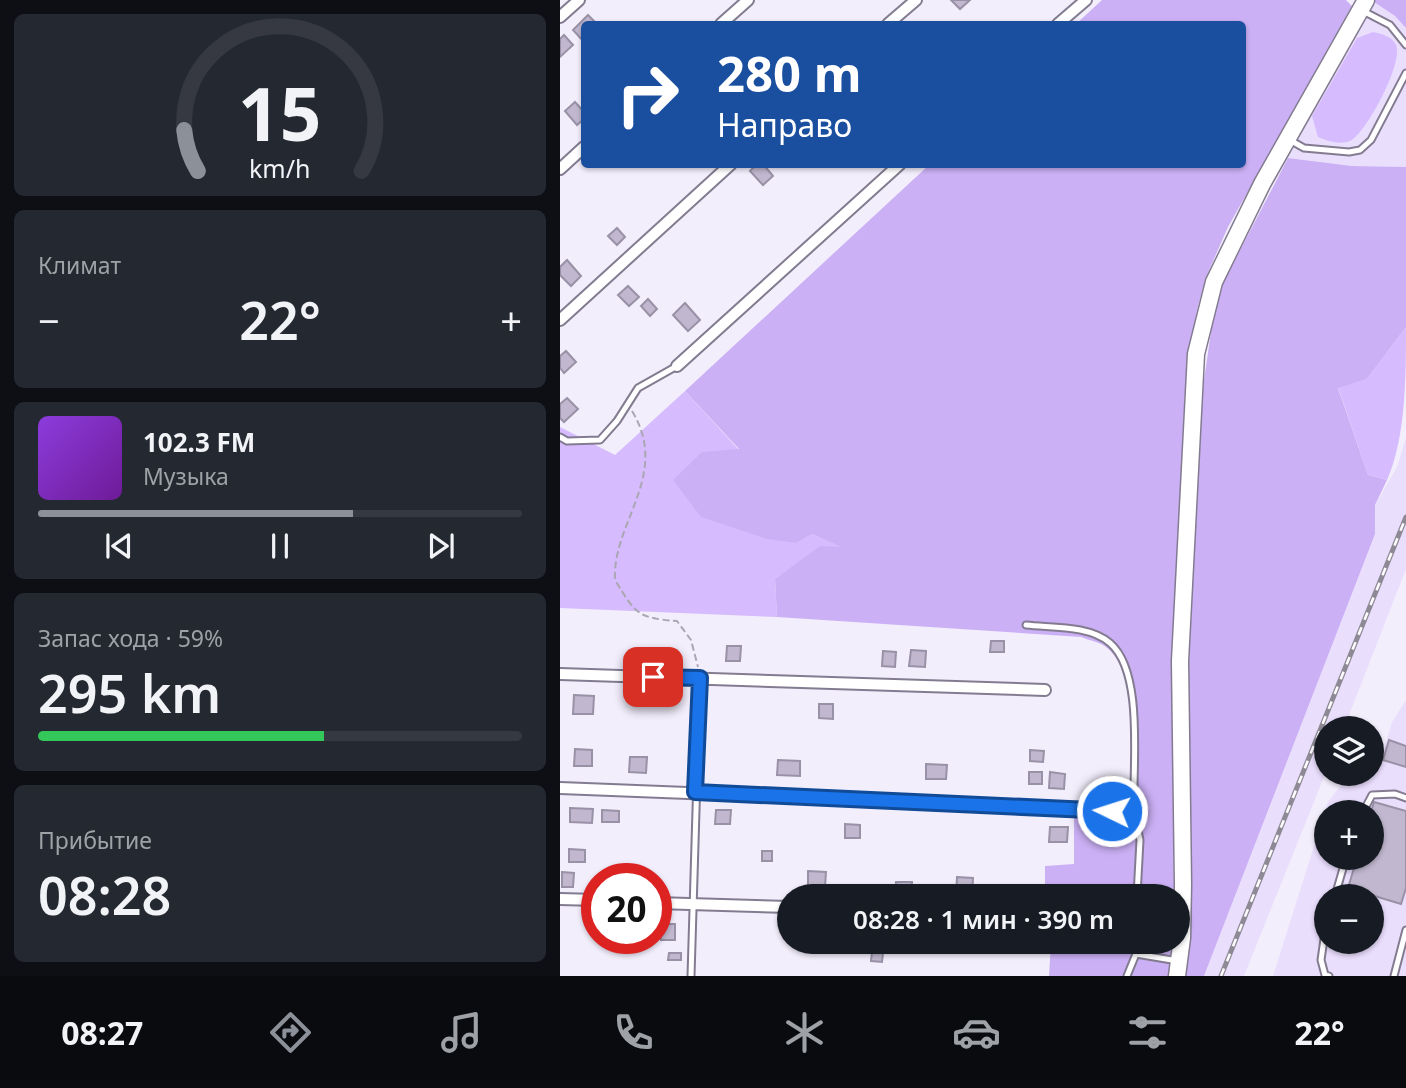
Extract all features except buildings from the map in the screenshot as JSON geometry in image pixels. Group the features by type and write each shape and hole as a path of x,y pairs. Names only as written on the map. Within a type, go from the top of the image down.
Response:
{"street":[{"path":"560,17 579,0"},
{"path":"724,21 748,0"},
{"path":"891,21 915,0"},
{"path":"1062,21 1086,0"},
{"path":"1178,968 1183,884 1180,661 1196,354 1204,310 1214,282 1288,139 1363,5"},
{"path":"560,169 581,150"},
{"path":"560,320 727,168"},
{"path":"677,366 896,168"},
{"path":"560,674 1045,690"},
{"path":"560,788 1089,809"},
{"path":"560,899 581,900"},
{"path":"672,903 777,907"}],"lane":[{"path":"1363,5 1390,25 1406,45"},
{"path":"1288,139 1304,148 1349,152 1360,150 1371,140 1406,73"},
{"path":"560,437 567,441 600,440 638,388 677,366"},
{"path":"1026,625 1085,631 1110,643 1128,668 1133,698 1134,812 1140,840 1137,884"},
{"path":"691,976 700,678"},
{"path":"1369,800 1372,795 1395,794 1406,798"},
{"path":"1089,809 1134,812"},
{"path":"1394,976 1406,930"},
{"path":"1127,976 1136,954 1178,968"},
{"path":"1322,954 1325,975 1329,976"}],"path":[{"path":"628,404 636,418 646,474 620,549 615,580 630,605 646,619 677,621 691,640 700,678"}],"shaded area":[{"path":"1102,0 1346,0 1352,6 1228,227 1206,277 1197,310 1185,391 1172,664 1174,884 1045,884 1045,866 1074,864 1074,817 1131,817 1132,726 1125,679 1117,660 1106,647 1081,637 777,617 775,579 820,546 841,547 812,534 797,543 767,539 701,517 673,480 702,452 739,449 685,391 926,168 1246,168 1246,21 1079,21"},
{"path":"1406,0 1406,28 1395,16 1374,2"},
{"path":"1374,2 1395,16 1406,28 1406,167 1352,166 1288,158"},
{"path":"1373,32 1389,37 1396,45 1394,66 1382,97 1357,136 1350,141 1338,143 1318,137 1312,116 1357,38"},
{"path":"1288,158 1352,166 1406,167 1406,327 1367,379 1338,388 1368,475 1387,480 1375,505 1375,534 1204,976 1183,976 1184,954 1190,954 1190,884 1187,884 1189,663 1202,394 1214,311 1222,285"},
{"path":"1406,327 1401,426 1387,480 1368,475 1338,387 1367,379"},
{"path":"685,391 739,450 797,543 812,534 844,548 795,565 775,579 777,617 560,608 560,427 615,455"},
{"path":"1406,438 1406,569 1349,716 1314,716 1314,786 1320,786 1244,976 1204,976 1375,534 1375,505 1397,467"},
{"path":"1406,700 1406,976 1273,976 1314,846 1314,870 1384,870 1384,800 1330,800 1340,786 1384,786 1384,748 1392,722"},
{"path":"1050,954 1173,954 1170,976 1049,976"}],"railway":[{"path":"1221,976 1406,517"}],"route":[{"path":"653,677 700,678 695,792 1112,811"}]}
